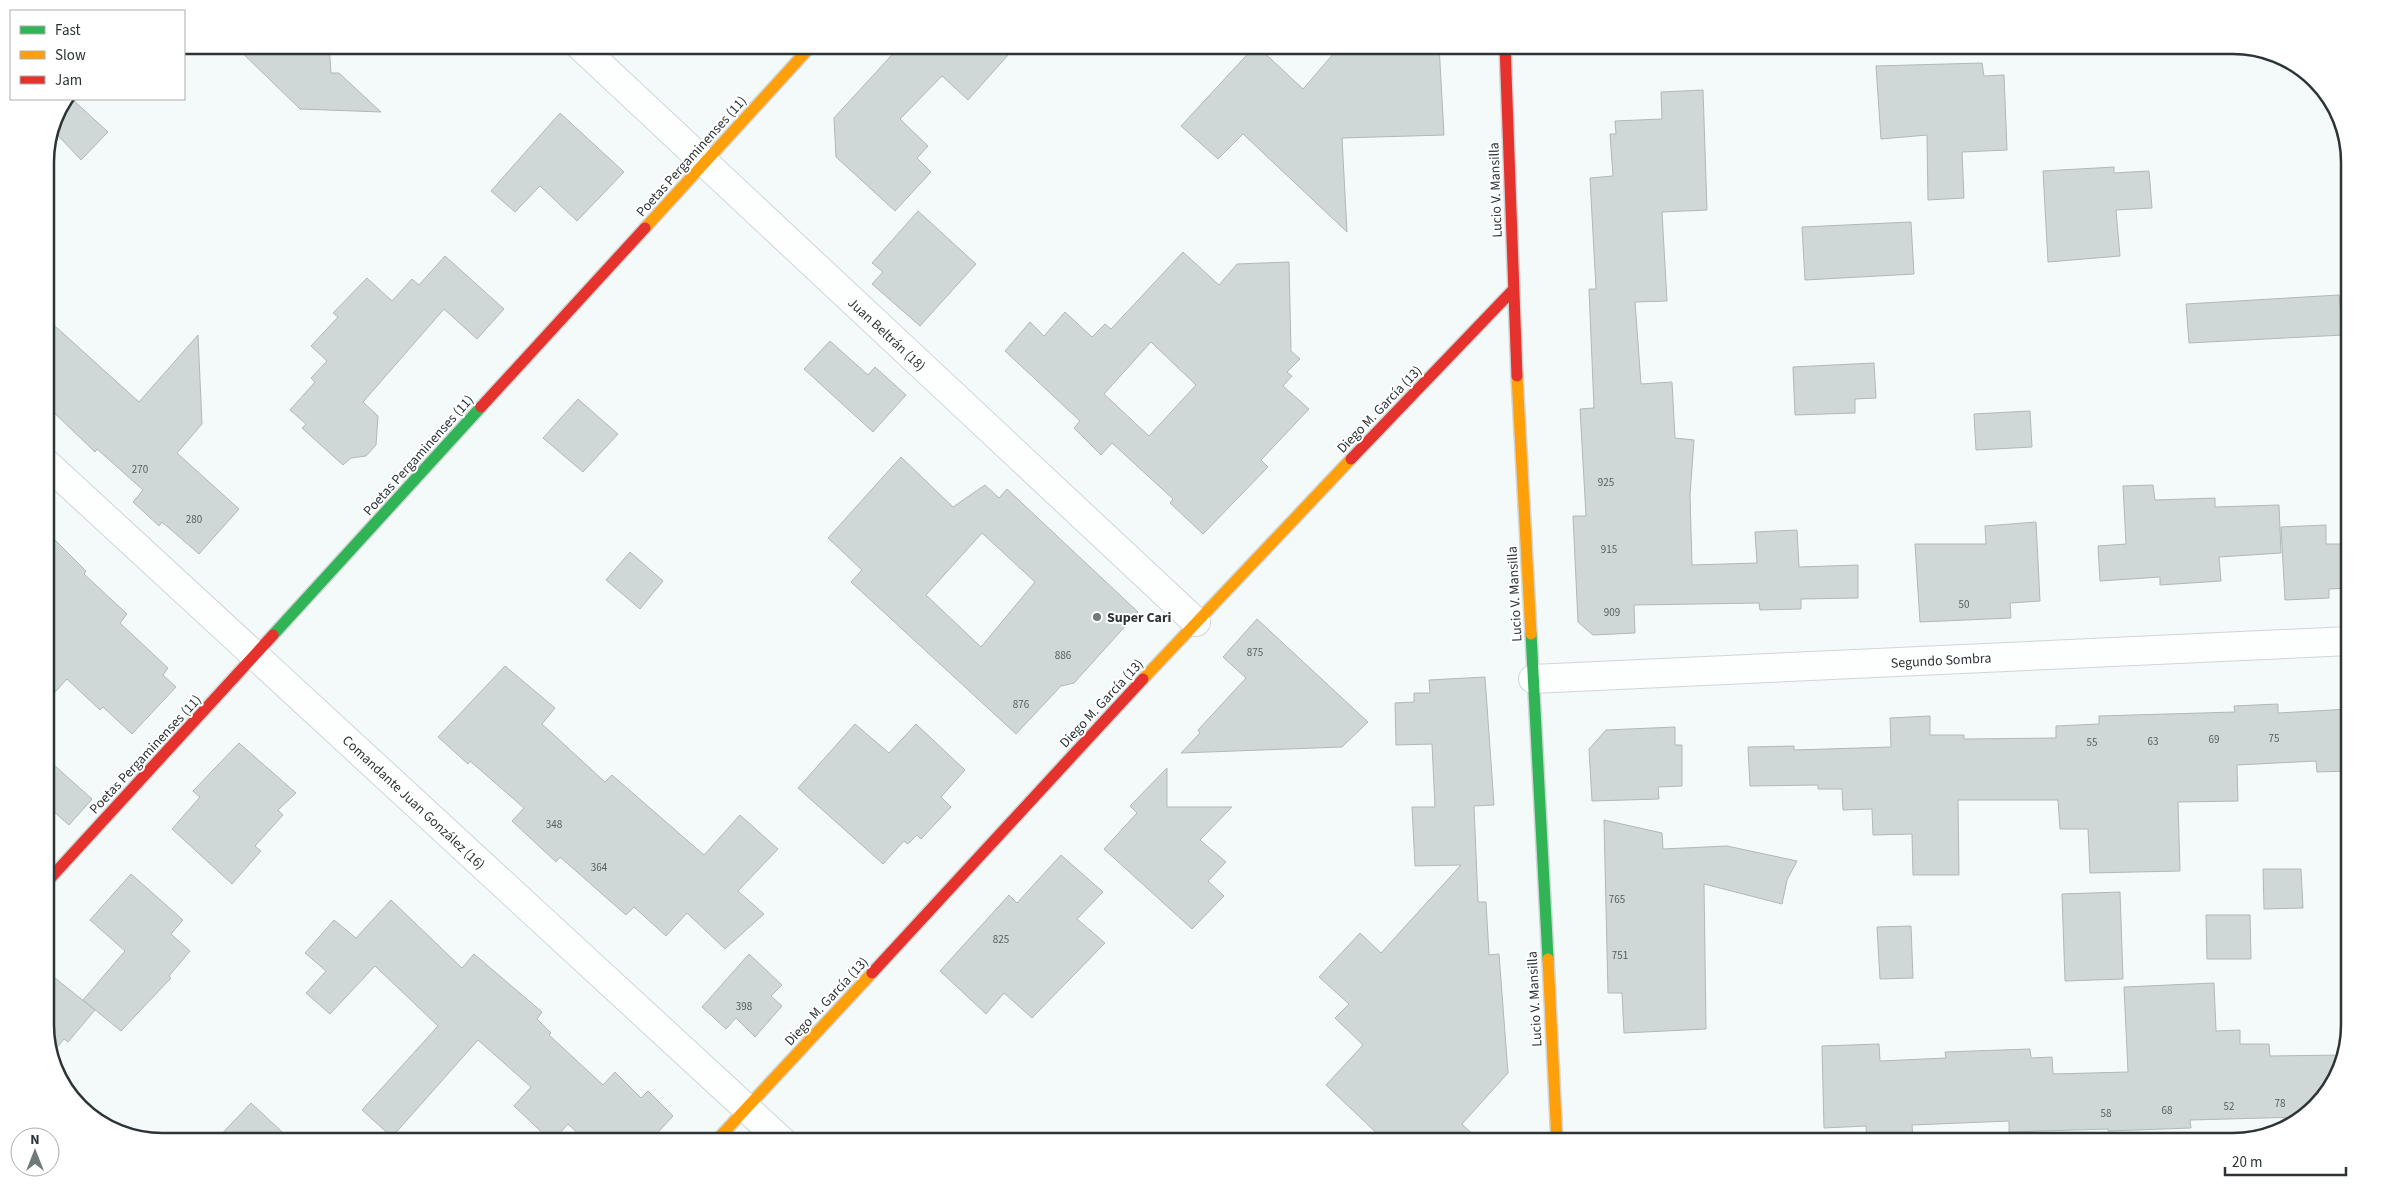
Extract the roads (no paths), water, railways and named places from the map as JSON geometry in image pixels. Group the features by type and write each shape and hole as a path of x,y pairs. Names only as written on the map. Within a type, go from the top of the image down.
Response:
{"street":[{"name":"Juan Beltrán (18)","path":"589,54 1196,622"},
{"name":"Poetas Pergaminenses (11)","path":"54,874 256,656 804,54"},
{"name":"Lucio V. Mansilla","path":"1505,54 1513,290 1557,1133"},
{"name":"Diego M. García (13)","path":"723,1133 1196,622 1513,290"},
{"name":"Comandante Juan González (16)","path":"54,470 773,1133"},
{"name":"Segundo Sombra","path":"1533,678 2341,642"}],"place":[{"name":"Super Cari","path":"1097,617"}]}
